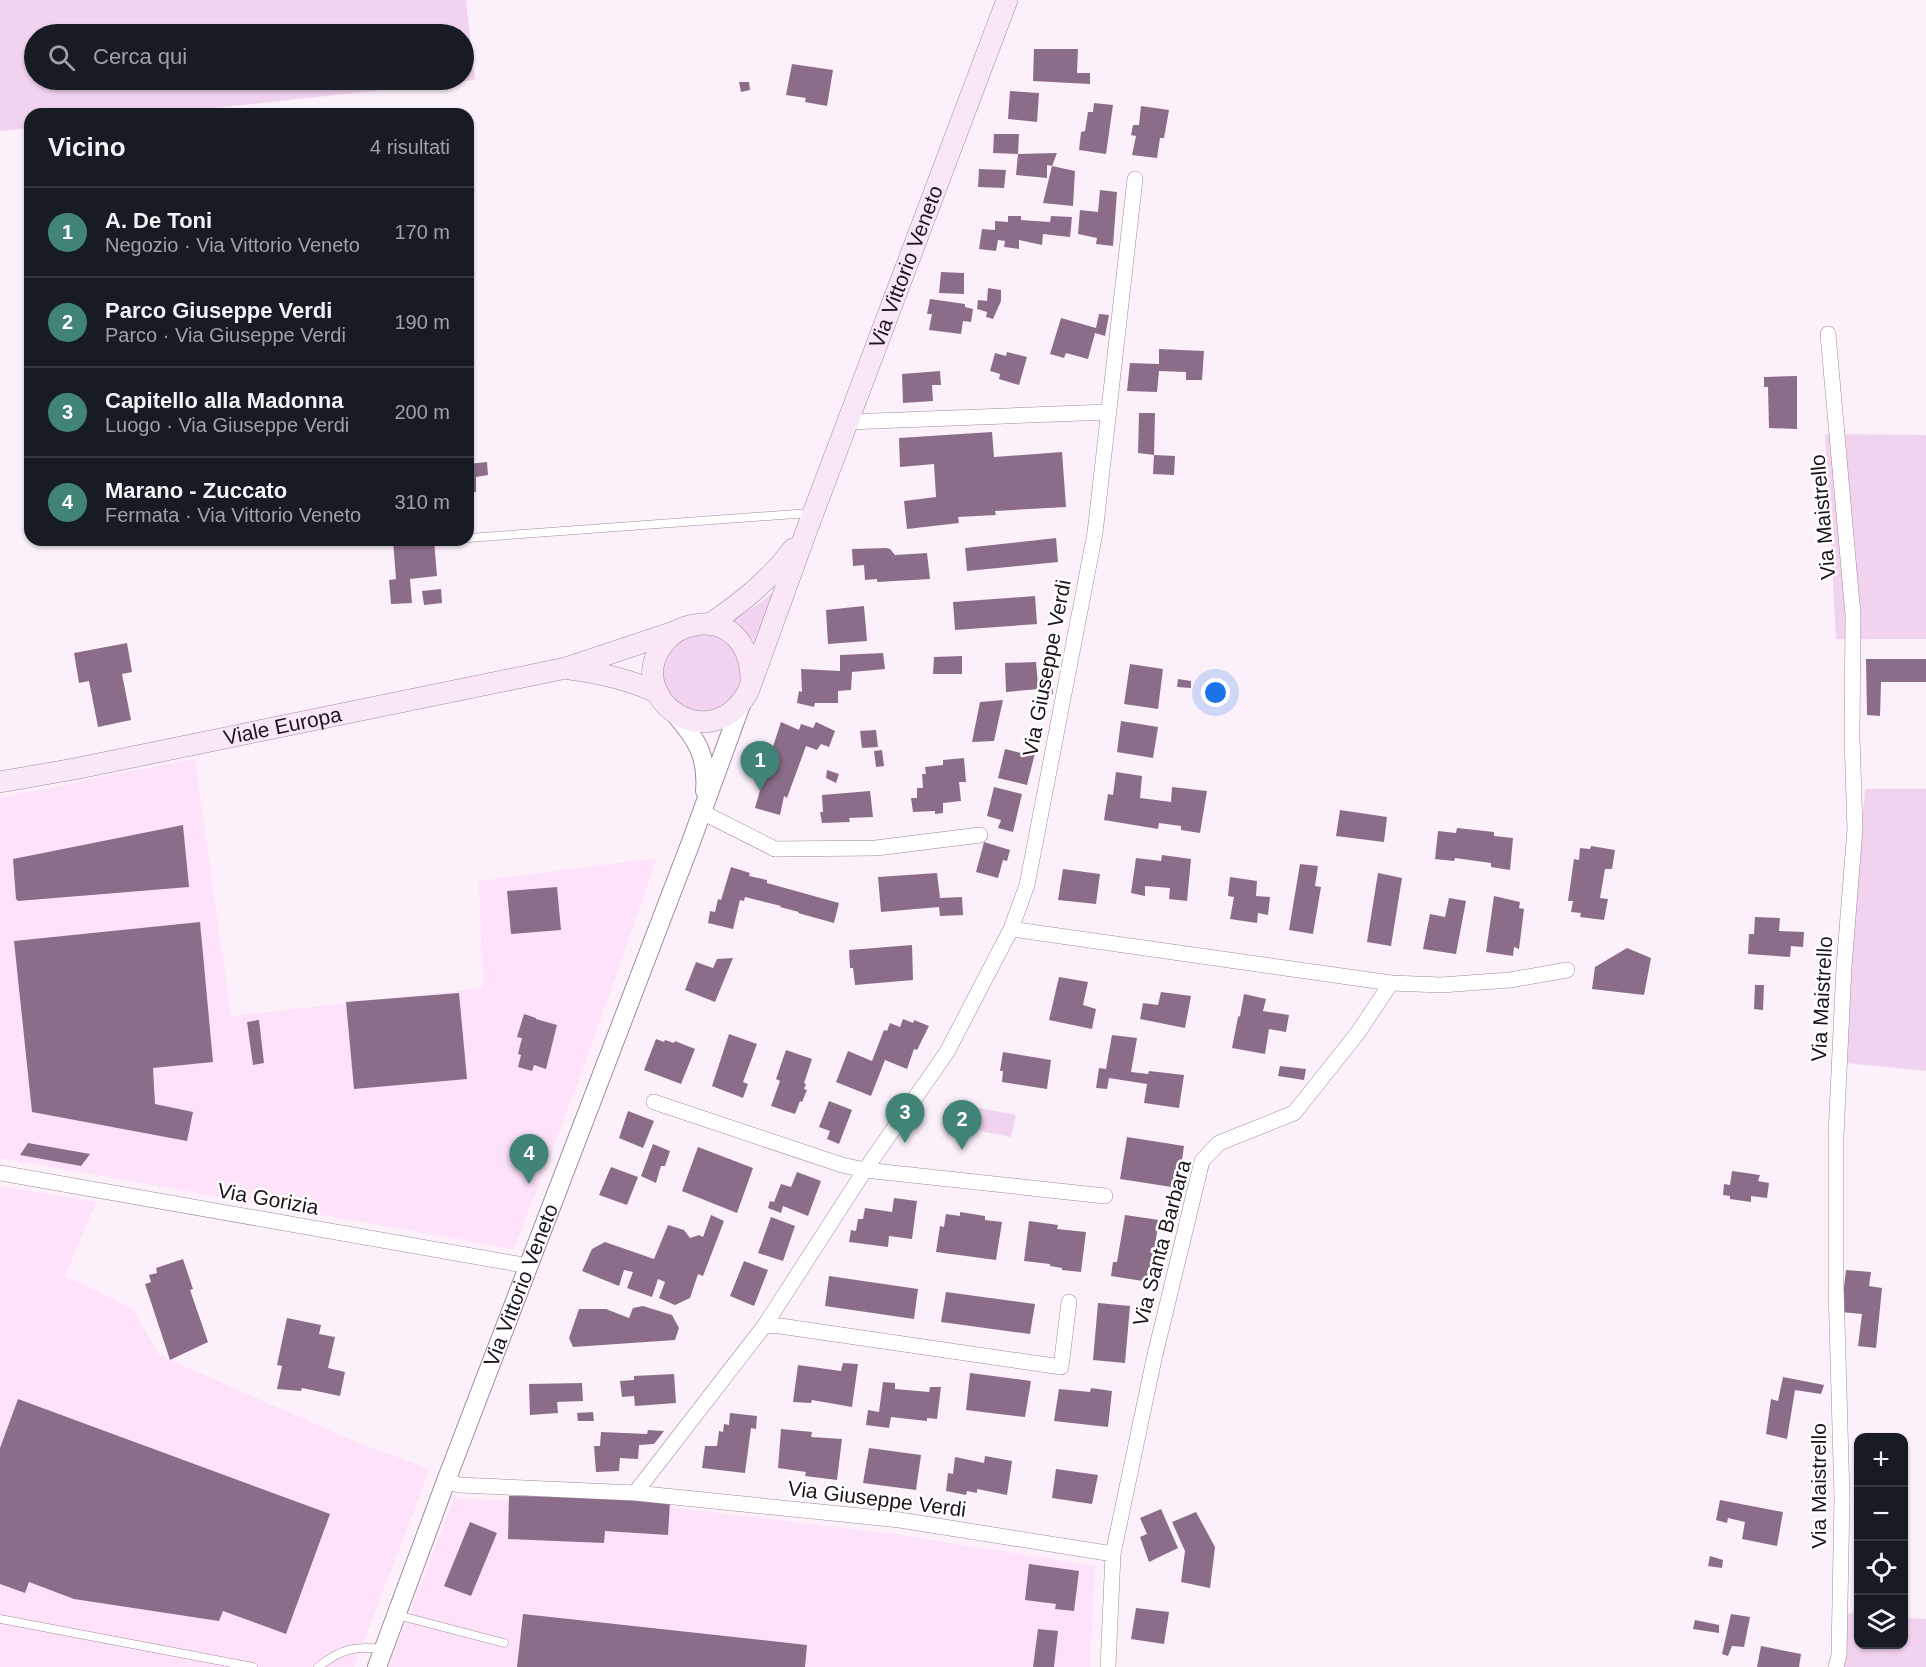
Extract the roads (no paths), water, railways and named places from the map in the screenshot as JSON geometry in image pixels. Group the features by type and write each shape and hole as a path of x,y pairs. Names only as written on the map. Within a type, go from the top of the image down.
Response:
{"main road":[{"name":"Via Vittorio Veneto","path":"742,702 748,692 1007,0"},
{"name":"Via Vittorio Veneto","path":"678,631 688,626 710,624 746,599 778,570 810,523"},
{"path":"710,624 723,628 742,644 751,667 751,680"},
{"path":"658,693 654,679 654,665 663,645 678,631"},
{"name":"Viale Europa","path":"0,782 74,769 566,668 678,631"},
{"name":"Viale Europa","path":"566,668 615,677 658,693"},
{"name":"Via Vittorio Veneto","path":"658,693 664,704 674,713"},
{"path":"674,713 687,720 702,722 717,720 731,713 742,702"}],"street":[{"name":"Via Giuseppe Verdi","path":"635,1493 730,1378 865,1170 947,1052 1011,929 1027,885 1095,533 1135,179"},
{"name":"Via Maistrello","path":"1828,334 1853,615 1851,737 1855,829 1844,967 1836,1135 1836,1287 1842,1498 1839,1655 1836,1667"},
{"path":"848,422 1109,412"},
{"name":"Via Vittorio Veneto","path":"377,1667 742,702"},
{"name":"Via Vittorio Veneto","path":"674,713 692,734 702,753 706,778 703,808"},
{"path":"703,808 775,849 876,848 980,835"},
{"path":"1011,929 1391,983 1441,985 1498,981 1567,970"},
{"name":"Via Santa Barbara","path":"1108,1667 1113,1554 1154,1359 1202,1161 1219,1143 1294,1113 1357,1034 1391,983"},
{"path":"654,1102 842,1165 865,1170 1105,1196"},
{"name":"Via Gorizia","path":"0,1173 529,1266"},
{"path":"765,1325 1061,1367 1069,1302"},
{"name":"Via Giuseppe Verdi","path":"446,1481 459,1485 635,1493 900,1520 1113,1554"}],"lane":[{"path":"474,538 810,523"},
{"path":"397,1615 504,1643"},
{"path":"0,1619 253,1667"},
{"path":"318,1667 331,1656 350,1648 384,1649"}],"place":[{"name":"A. De Toni","path":"760,791"},
{"name":"Capitello alla Madonna","path":"905,1143"},
{"name":"Parco Giuseppe Verdi","path":"962,1150"},
{"name":"Marano - Zuccato","path":"529,1184"}]}
